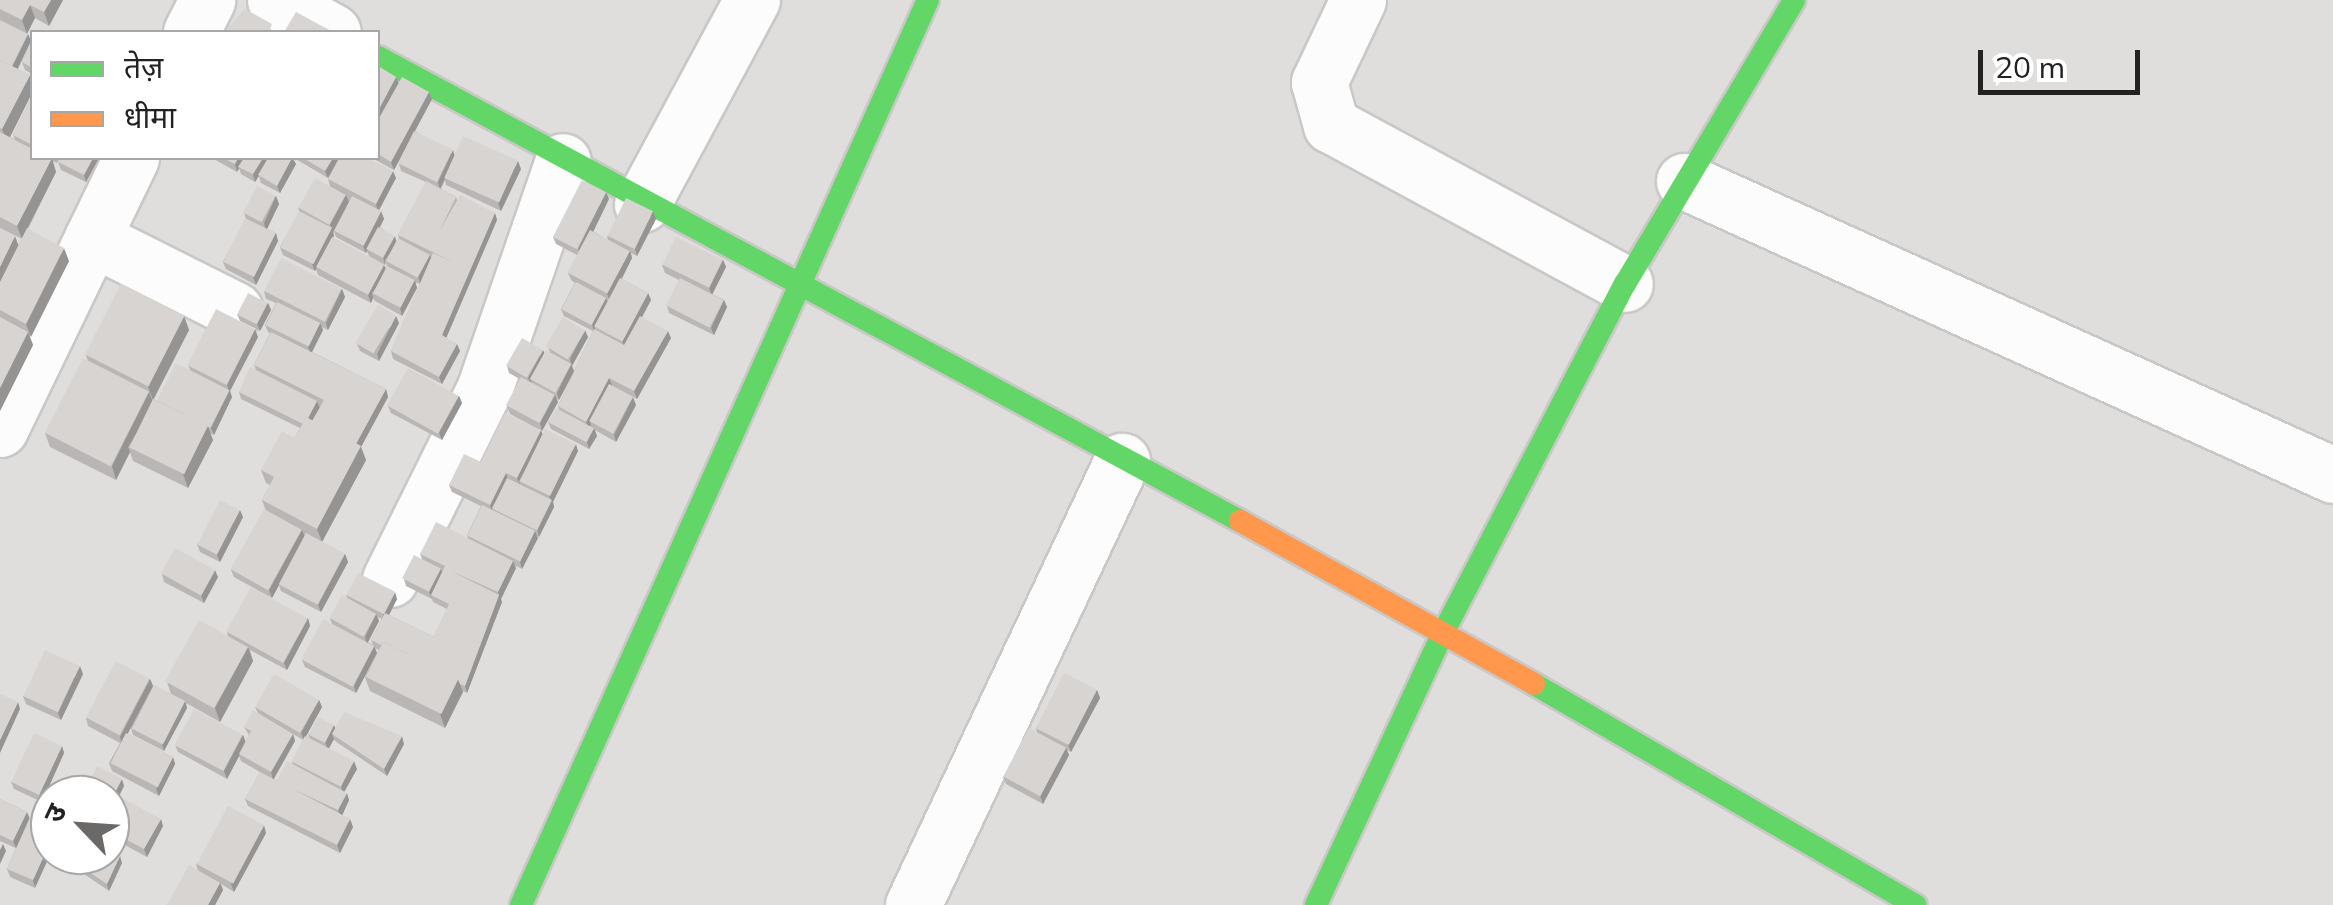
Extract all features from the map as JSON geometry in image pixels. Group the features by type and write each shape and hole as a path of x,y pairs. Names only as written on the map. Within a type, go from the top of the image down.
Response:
{"street":[{"path":"192,30 207,0"},
{"path":"275,0 329,30"},
{"path":"642,204 752,0"},
{"path":"520,905 928,0"},
{"path":"1358,0 1319,82 1331,125 1625,284"},
{"path":"1316,905 1444,631 1625,284 1794,0"},
{"path":"380,58 796,288 1444,631 1916,905"},
{"path":"0,429 130,160"},
{"path":"390,579 484,390 563,161"},
{"path":"1684,181 2333,476"},
{"path":"92,238 235,310"},
{"path":"913,905 1122,461"}],"shaded area":[{"path":"0,0 2333,0 2333,905 0,905"}],"building":[{"path":"0,0 51,0 44,12 30,5 22,20 0,9"},
{"path":"245,9 272,24 270,30 226,30"},
{"path":"296,12 329,30 285,30"},
{"path":"0,20 28,34 12,66 0,60"},
{"path":"30,45 30,67 22,62"},
{"path":"0,60 30,75 2,129 0,128"},
{"path":"380,67 396,77 380,107"},
{"path":"402,77 429,92 391,162 380,155 380,116"},
{"path":"30,100 30,144 13,135"},
{"path":"414,131 453,150 437,182 398,163"},
{"path":"0,132 30,148 30,160 51,160 17,226 0,217"},
{"path":"463,136 518,160 499,202 444,178"},
{"path":"59,160 92,160 84,175"},
{"path":"243,160 262,160 253,174 238,167"},
{"path":"267,160 291,160 277,186 258,175"},
{"path":"306,160 332,160 325,171"},
{"path":"338,160 372,160 393,171 376,204 328,179"},
{"path":"315,178 346,195 329,225 299,208"},
{"path":"582,180 606,192 577,249 553,237"},
{"path":"426,181 456,197 439,232 460,195 495,213 442,335 457,344 439,377 391,351 433,253 455,263 398,235"},
{"path":"257,186 276,196 261,222 243,212"},
{"path":"352,196 381,211 364,246 334,231"},
{"path":"626,198 653,211 635,249 608,236"},
{"path":"299,211 332,228 313,264 280,248"},
{"path":"245,218 276,233 254,277 224,262"},
{"path":"378,227 395,236 383,258 366,249"},
{"path":"27,228 64,248 26,324 0,310 0,282"},
{"path":"0,229 15,236 0,267"},
{"path":"590,230 630,251 607,294 567,272"},
{"path":"332,237 384,265 368,295 316,267"},
{"path":"676,237 723,260 709,288 662,265"},
{"path":"398,238 430,255 418,278 386,261"},
{"path":"281,258 342,289 325,322 264,291"},
{"path":"387,266 415,280 401,308 373,294"},
{"path":"620,278 648,293 622,342 594,327"},
{"path":"680,278 724,300 710,328 666,306"},
{"path":"576,282 606,298 591,325 561,309"},
{"path":"121,284 184,316 148,387 85,354"},
{"path":"248,293 268,303 257,324 237,314"},
{"path":"277,302 320,323 309,346 266,325"},
{"path":"378,305 396,316 373,354 355,343"},
{"path":"216,309 255,329 227,385 187,365"},
{"path":"640,316 668,331 634,391 609,378 586,422 558,406 594,329 624,345"},
{"path":"0,317 28,332 0,388"},
{"path":"563,317 585,330 568,360 545,346"},
{"path":"271,332 386,389 356,444 312,421 324,400 254,365"},
{"path":"522,338 543,350 527,378 506,366"},
{"path":"546,350 571,364 555,393 530,379"},
{"path":"83,358 149,392 111,466 45,433"},
{"path":"176,363 229,390 210,428 157,400"},
{"path":"250,367 317,401 303,424 239,392"},
{"path":"408,368 459,396 438,434 387,406"},
{"path":"521,377 555,395 540,423 506,405"},
{"path":"609,384 633,397 613,434 589,421"},
{"path":"153,399 208,426 184,474 129,448"},
{"path":"556,408 594,428 586,442 548,422"},
{"path":"505,413 541,430 517,478 506,473 490,505 449,485 464,454 481,462"},
{"path":"306,417 361,446 317,529 262,500 274,477 261,470 282,431 295,438"},
{"path":"545,429 576,444 550,496 520,481"},
{"path":"507,478 552,500 537,530 492,509"},
{"path":"220,500 240,510 217,555 197,545"},
{"path":"482,505 535,531 520,561 467,536"},
{"path":"264,509 302,530 268,590 231,569"},
{"path":"436,522 513,561 498,592 451,571 499,595 465,686 383,642 381,645 371,640 385,613 434,637 449,604 431,595 445,566 420,554"},
{"path":"306,533 345,554 318,605 279,584"},
{"path":"175,548 215,570 201,596 161,573"},
{"path":"414,555 441,569 429,592 402,578"},
{"path":"358,573 395,592 384,614 347,595"},
{"path":"251,587 308,619 283,663 226,632"},
{"path":"342,595 376,614 364,637 329,618"},
{"path":"323,619 374,646 353,687 301,660"},
{"path":"199,620 248,647 214,708 165,681"},
{"path":"383,642 458,679 441,714 366,677"},
{"path":"45,650 79,666 58,712 23,696"},
{"path":"116,661 150,679 120,735 86,718"},
{"path":"1064,673 1097,690 1069,745 1036,728"},
{"path":"274,674 319,700 300,733 255,707"},
{"path":"154,685 185,701 163,745 132,729"},
{"path":"0,694 18,702 0,740"},
{"path":"194,709 243,735 223,771 175,745"},
{"path":"253,710 293,734 271,772 239,754 251,731 244,727"},
{"path":"344,712 402,736 384,769 332,734"},
{"path":"318,717 334,725 325,743 309,735"},
{"path":"1029,728 1066,748 1040,796 1003,777"},
{"path":"34,733 62,746 49,775 30,775 30,791 11,782"},
{"path":"126,733 173,757 158,787 111,763"},
{"path":"305,736 354,761 341,787 292,762"},
{"path":"287,761 347,793 338,810 293,789 350,819 337,845 245,799 260,772 277,781"},
{"path":"97,766 114,775 92,775"},
{"path":"0,799 27,812 13,841 0,835"},
{"path":"130,803 161,819 144,849 130,842"},
{"path":"228,806 264,825 233,884 197,864"},
{"path":"30,817 30,875 35,875 33,880 7,869"},
{"path":"189,865 220,883 208,905 167,905"},
{"path":"94,875 111,875 107,884"}],"traffic: fast":[{"path":"521,905 928,0"},
{"path":"1316,905 1444,631 1625,284 1794,0"},
{"path":"380,58 1240,521"},
{"path":"1534,684 1916,905"}],"traffic: slow":[{"path":"1240,521 1534,684"}]}
